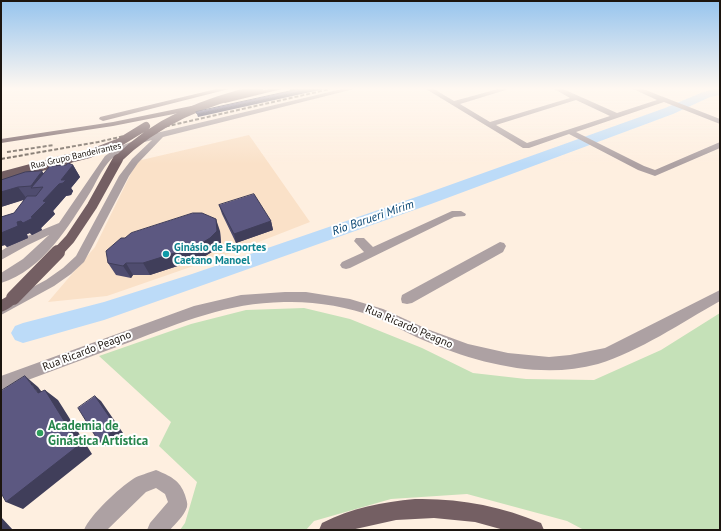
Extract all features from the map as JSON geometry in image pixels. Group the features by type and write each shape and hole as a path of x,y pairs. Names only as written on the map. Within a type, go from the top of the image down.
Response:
{"main road":[{"path":"1,133 84,123 122,114"},
{"path":"1,141 107,126 163,114"},
{"path":"1,177 60,163 98,151 120,142 170,114"},
{"path":"1,309 39,273 70,239 92,206 116,162 129,148 161,125 183,114"},
{"path":"329,530 368,514 426,509 466,511 534,530"}],"street":[{"path":"1,278 26,265 46,246 63,225 111,155 127,146 155,137 250,114"},
{"path":"473,114 526,146 573,134 624,114"},
{"path":"490,124 524,114"},
{"path":"612,114 617,116"},
{"path":"699,114 720,122"},
{"path":"573,134 641,168 654,172 720,145"},
{"path":"1,309 50,283 67,271 80,259 124,176 134,161 155,137"},
{"name":"Rua Grupo Bandeirantes","path":"1,173 155,137"},
{"path":"346,265 452,214 461,214"},
{"path":"1,256 24,242 63,225"},
{"path":"360,241 371,252"},
{"path":"407,299 499,249 500,246"},
{"name":"Rua Ricardo Peagno","path":"1,383 199,310 220,304 248,299 285,296 340,301 372,310 429,336 466,350 508,360 540,362 574,361 619,350 720,295"},
{"path":"94,530 140,485 156,479 168,484 175,492 178,504 157,530"}],"shaded area":[{"path":"249,135 310,222 228,254 107,296 48,302 95,247 137,161"}],"green space":[{"path":"304,308 350,319 422,348 473,373 526,379 594,380 661,350 720,313 720,530 584,530 567,521 467,494 391,499 314,521 306,530 180,530 185,523 197,482 159,446 171,422 99,356 191,324 246,310"}],"building":[{"path":"68,163 73,165 61,180 66,180 59,184 43,201 46,202 31,217 33,218 23,223 21,221 17,222 18,226 1,233 1,217 14,213 27,196 36,196 43,187 31,188 50,166 66,165"},
{"path":"42,171 31,186 18,187 1,192 1,180 25,172"},
{"path":"254,194 271,221 234,234 219,205"},
{"path":"193,213 202,213 216,219 217,231 210,238 197,246 143,263 126,263 123,266 108,263 106,251 121,238 125,238 131,233"},
{"name":"Academia de Ginástica Artística","path":"25,376 38,393 45,390 79,445 6,502 1,493 1,391"},
{"path":"95,396 117,428 99,442 78,408"}],"waterway":[{"name":"Rio Barueri Mirim","path":"23,333 104,311 199,279 425,200 661,114"}],"railway":[{"path":"1,159 98,142 222,114"},
{"path":"7,152 54,145"}],"place":[{"name":"Ginásio de Esportes Caetano Manoel","path":"166,254"},
{"name":"Academia de Ginástica Artística","path":"40,433"}]}
